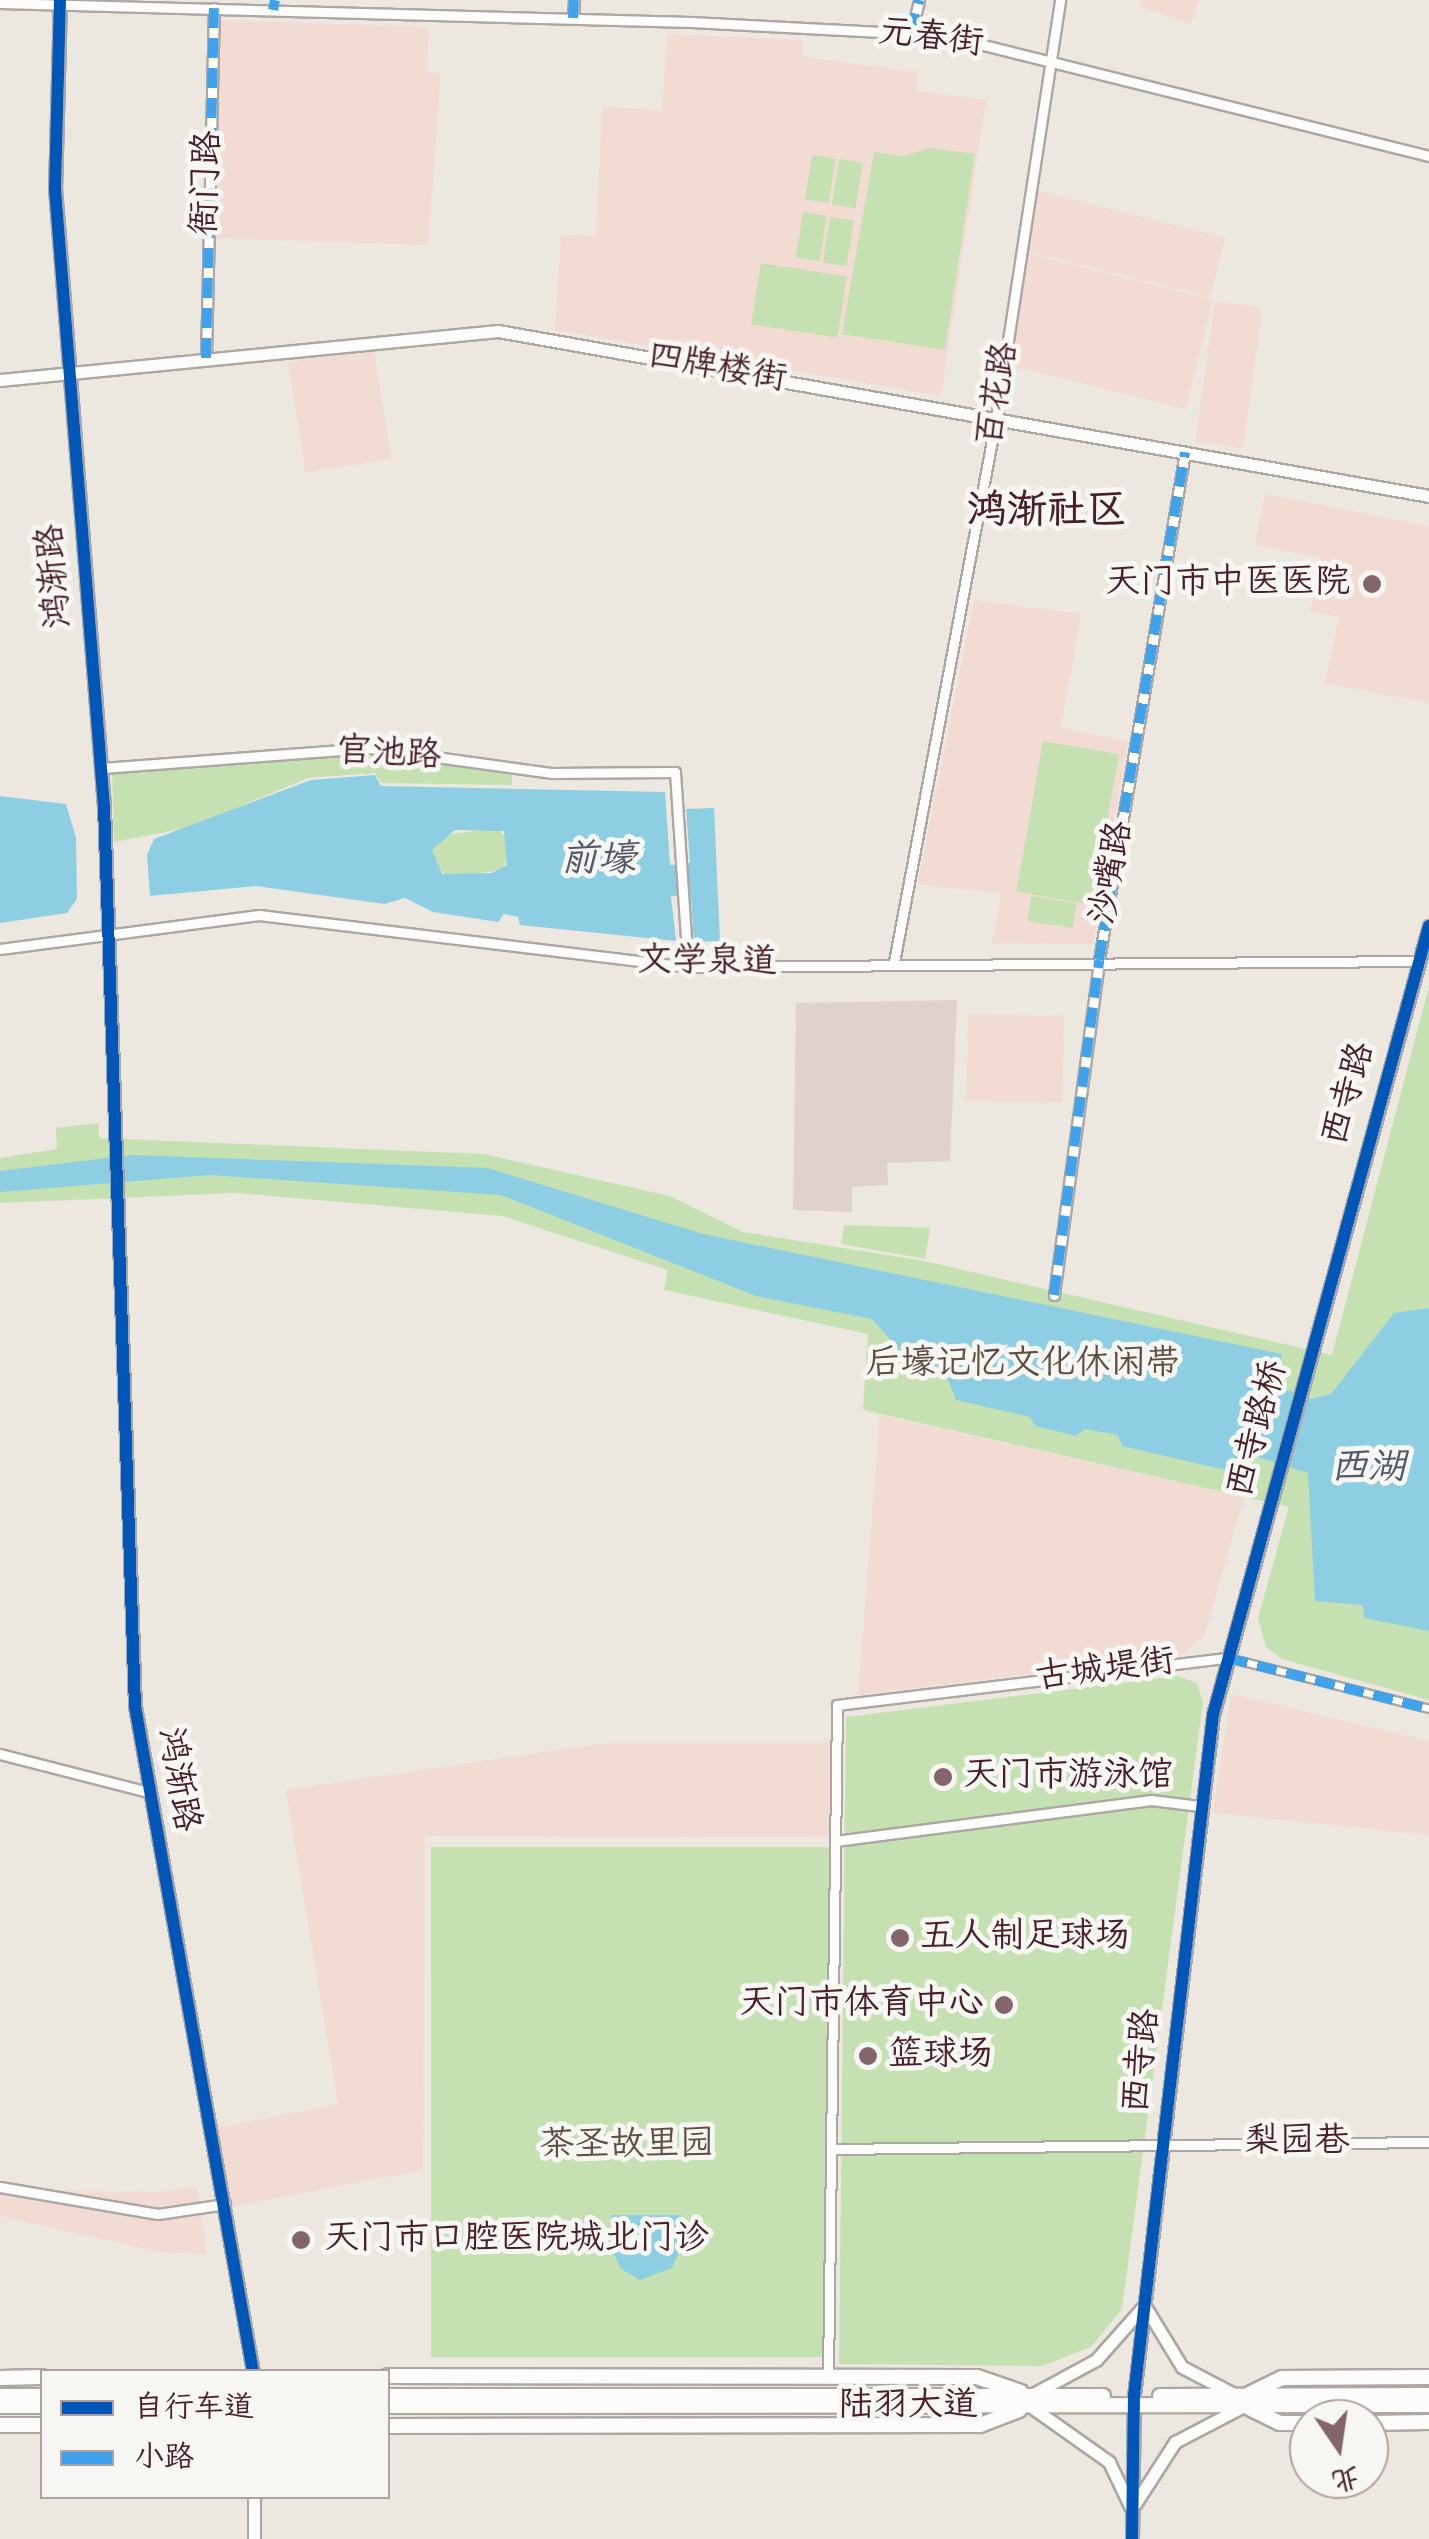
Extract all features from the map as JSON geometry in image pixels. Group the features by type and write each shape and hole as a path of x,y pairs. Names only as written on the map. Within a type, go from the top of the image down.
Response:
{"main road":[{"path":"390,2376 977,2377 1030,2401"},
{"path":"647,2376 681,2396"},
{"path":"1289,2424 1280,2424 1244,2401 1282,2378 1429,2377"},
{"path":"0,2378 40,2378"},
{"name":"陆羽大道","path":"1244,2401 1429,2395"},
{"path":"0,2396 40,2396"},
{"name":"陆羽大道","path":"390,2396 1429,2405"},
{"path":"390,2426 980,2425 1030,2401"},
{"name":"陆羽大道","path":"390,2406 807,2407 1030,2401"},
{"path":"0,2406 40,2406"},
{"path":"748,2427 807,2407"},
{"path":"1389,2423 1429,2422"},
{"path":"0,2425 40,2425"}],"street":[{"path":"573,18 574,0"},
{"path":"911,33 919,0"},
{"name":"百花路","path":"894,962 996,419 1060,0"},
{"name":"鸿渐路","path":"60,2 55,188 102,768 135,1706 252,2369"},
{"name":"元春街","path":"0,3 214,8 274,5 969,38 1048,62 1429,156"},
{"name":"衙门路","path":"206,358 214,8"},
{"name":"四牌楼街","path":"0,380 498,331 1429,496"},
{"name":"沙嘴路","path":"1054,1295 1098,960 1185,452"},
{"name":"官池路","path":"102,768 371,748 552,773 675,772 688,967"},
{"name":"文学泉道","path":"0,949 258,915 688,967 1098,960 1418,961"},
{"name":"西寺路","path":"1331,1280 1429,926"},
{"name":"西寺路桥","path":"1246,1594 1331,1280"},
{"name":"西寺路","path":"1132,2539 1134,2401 1200,1806 1228,1658 1246,1594"},
{"name":"古城堤街","path":"835,1841 836,1705 1228,1658 1429,1709"},
{"path":"0,1754 148,1792"},
{"path":"828,2375 835,1841 1151,1800 1200,1806"},
{"name":"梨园巷","path":"831,2149 1429,2142"},
{"path":"0,2187 158,2214 225,2204"},
{"path":"1132,2512 1109,2462 1030,2401 1096,2360 1144,2304 1155,2332 1182,2367 1244,2401"},
{"path":"1132,2512 1146,2479 1175,2442 1244,2401"},
{"path":"254,2499 254,2539"}],"shaded area":[{"path":"1141,0 1199,0 1191,24 1139,6"},
{"path":"219,20 429,27 427,73 441,74 428,245 211,238"},
{"path":"667,34 803,40 803,57 918,72 917,91 986,100 941,396 555,330 561,235 596,236 602,107 662,110"},
{"path":"1034,190 1225,238 1210,297 1019,249"},
{"path":"1026,253 1213,300 1186,409 999,363"},
{"path":"1215,301 1263,308 1243,448 1195,442"},
{"path":"374,349 391,459 305,472 288,363"},
{"name":"天门市中医医院","path":"1265,494 1429,526 1429,703 1325,683 1339,617 1310,611 1321,558 1255,545"},
{"path":"974,600 1081,614 1061,728 1128,741 1093,944 992,943 1001,894 918,884"},
{"path":"957,1000 950,1161 887,1163 888,1185 852,1187 852,1212 793,1210 796,1003"},
{"path":"968,1014 1064,1016 1062,1103 966,1101"},
{"path":"880,1415 1244,1497 1204,1637 1181,1655 858,1695"},
{"path":"1231,1694 1429,1741 1429,1835 1213,1813"},
{"path":"605,1743 830,1743 829,1837 425,1836 423,2170 231,2207 216,2128 338,2104 286,1790"},
{"path":"0,2181 34,2190 162,2192 197,2186 207,2254 160,2252 0,2216"}],"green space":[{"path":"931,148 975,154 945,350 842,334 874,152 903,156"},
{"path":"812,155 836,159 829,203 805,199"},
{"path":"839,159 863,163 856,208 832,204"},
{"path":"803,212 827,216 820,261 796,257"},
{"path":"830,217 854,221 847,266 823,262"},
{"path":"761,263 847,277 837,338 751,324"},
{"path":"1043,741 1119,754 1092,905 1016,892"},
{"path":"376,751 512,775 512,785 381,783 375,773 308,778 191,827 114,842 112,771"},
{"path":"496,828 510,841 510,858 501,870 450,877 435,867 432,850 444,835"},
{"path":"1031,896 1076,903 1073,928 1027,921"},
{"name":"后壕记忆文化休闲带","path":"1429,986 1429,1700 1282,1659 1266,1647 1258,1618 1289,1507 863,1410 868,1334 664,1290 668,1270 502,1216 236,1193 0,1203 0,1158 57,1149 56,1128 99,1123 99,1138 484,1154 670,1196 743,1232 924,1261 1332,1355"},
{"path":"844,1225 930,1228 925,1259 841,1244"},
{"name":"天门市体育中心","path":"1177,1676 1197,1683 1203,1702 1122,2309 1091,2347 1042,2366 839,2364 846,1717"},
{"name":"茶圣故里园","path":"431,1847 829,1847 829,2357 431,2357"}],"water":[{"name":"前壕","path":"375,775 381,786 665,792 670,865 690,863 686,809 714,808 720,941 694,942 691,896 671,896 676,941 520,925 518,917 504,914 498,922 433,912 405,898 384,904 256,886 150,896 147,855 154,839 311,780","holes":["455,830 504,831 507,865 492,873 442,874 432,850"]},
{"path":"0,796 66,804 76,838 77,899 67,913 0,923"},
{"name":"西湖","path":"132,1155 488,1168 703,1234 1282,1354 1274,1385 1311,1399 1331,1394 1394,1313 1429,1308 1429,1631 1364,1618 1363,1605 1315,1601 1308,1473 1258,1457 1230,1471 1122,1446 1118,1435 1085,1429 1076,1436 1035,1426 1030,1417 956,1400 944,1370 911,1363 872,1319 756,1296 501,1195 210,1175 0,1192 0,1171"},
{"path":"611,2215 681,2215 681,2248 672,2268 640,2280 621,2269 611,2248"}],"marked path":[{"path":"273,10 275,0"},
{"path":"573,18 574,0"},
{"path":"911,33 919,0"},
{"path":"206,358 214,8"},
{"path":"1054,1295 1099,960 1185,452"},
{"path":"1228,1658 1429,1709"}],"cycle path":[{"path":"60,0 55,188 104,806 135,1706 252,2369"},
{"path":"1132,2539 1134,2396 1213,1715 1429,926"}],"place":[{"name":"天门市中医医院","path":"1372,584"},
{"name":"天门市游泳馆","path":"943,1777"},
{"name":"五人制足球场","path":"900,1938"},
{"name":"天门市体育中心","path":"1004,2005"},
{"name":"篮球场","path":"868,2056"},
{"name":"天门市口腔医院城北门诊","path":"301,2240"}],"district":[{"name":"鸿渐社区","path":"1047,513"}]}
